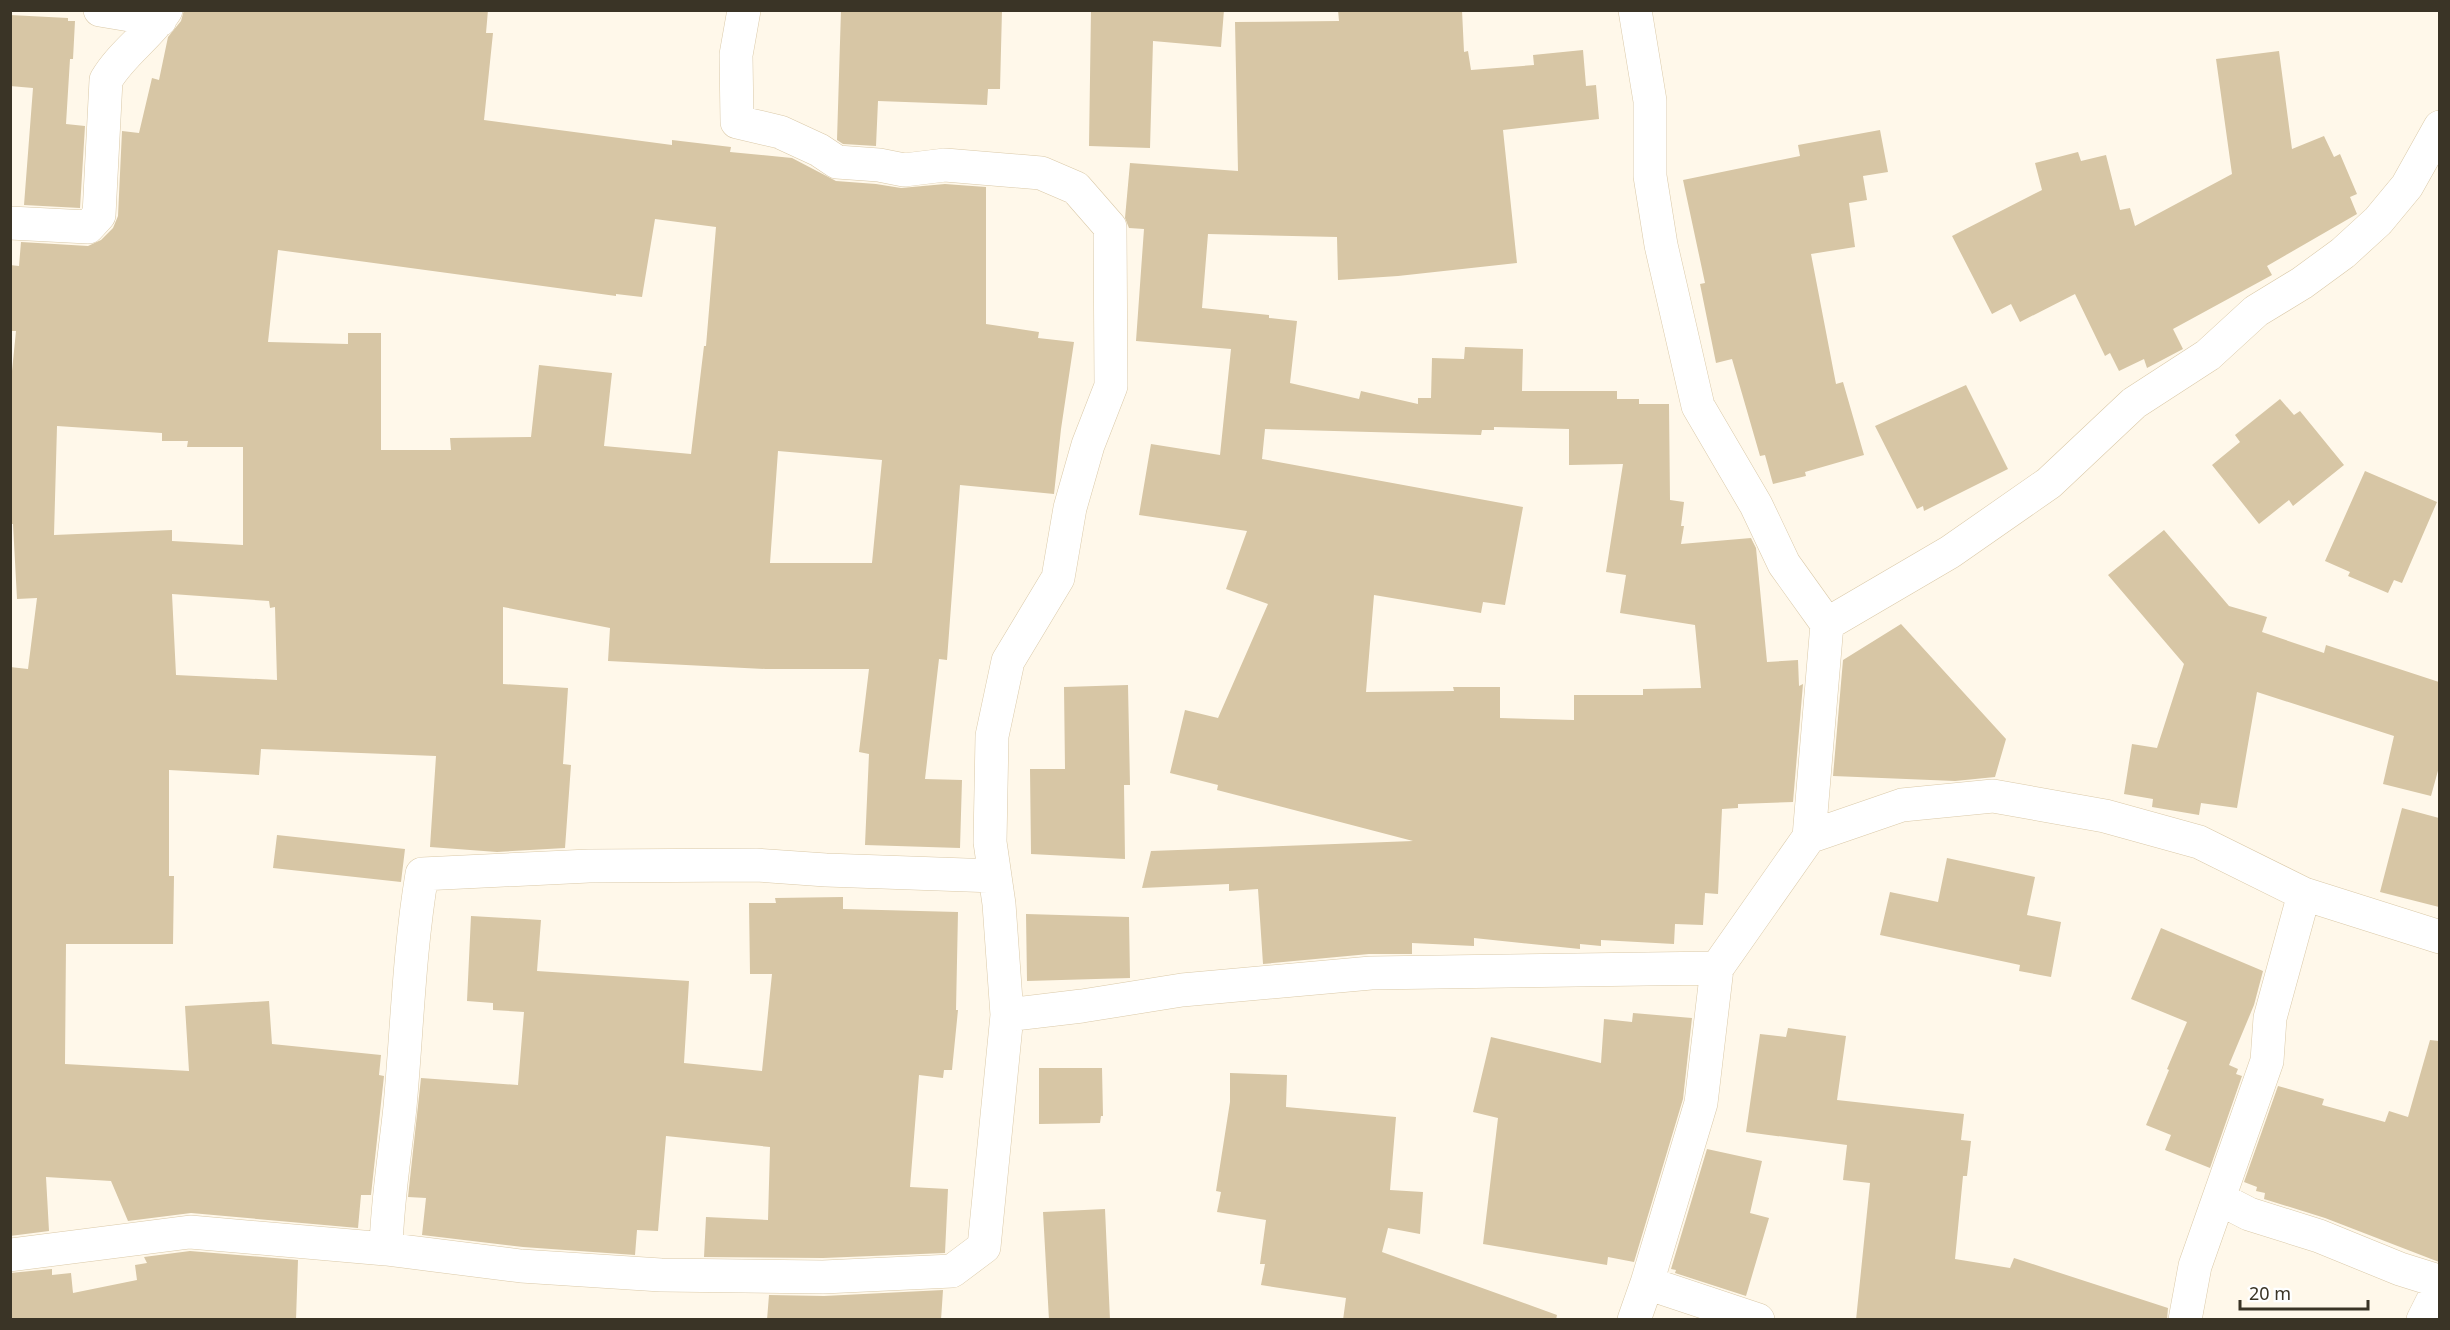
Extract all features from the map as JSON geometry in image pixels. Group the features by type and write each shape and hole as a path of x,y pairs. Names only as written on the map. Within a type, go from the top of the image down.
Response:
{"street":[{"path":"100,10 163,15"},
{"path":"10,1255 190,1232 386,1249 521,1266 661,1275 822,1277 952,1271 984,1247 1007,1015 990,842 992,736 1008,661 1058,578 1070,508 1088,445 1111,386 1110,227 1076,188 1041,173 945,165 904,170 879,165 837,162 819,150 780,132 737,122 736,55 744,10"},
{"path":"1634,1320 1701,1103 1717,968 1809,837 1827,624 1784,564 1756,505 1698,406 1661,245 1653,199 1650,176 1650,101 1635,10"},
{"path":"10,223 88,227 99,215 106,80 115,65 163,15"},
{"path":"1827,624 1950,552 2049,483 2134,404 2208,355 2256,311 2343,253 2378,221 2407,186 2439,127"},
{"path":"1809,837 1902,805 1993,796 2105,816 2199,842 2304,894 2439,937"},
{"path":"386,1249 386,1214 400,1108 413,930 422,874 589,866 756,865 995,876"},
{"path":"2185,1320 2195,1266 2267,1060 2270,1018 2304,894"},
{"path":"1007,1015 1182,990 1371,973 1717,968"},
{"path":"2220,1199 2249,1214 2319,1236 2432,1279 2439,1288 2423,1320"},
{"path":"1647,1283 1758,1320"}],"building":[{"path":"184,10 488,10 486,33 493,33 484,120 672,145 672,140 731,147 730,152 792,158 836,181 901,188 945,184 986,187 986,324 1039,332 1038,338 1074,342 1054,494 960,485 947,660 939,659 925,779 962,780 960,848 865,845 869,754 859,752 869,669 766,669 608,661 610,628 503,607 503,684 568,688 563,764 571,765 565,848 497,852 430,847 436,756 261,749 259,775 169,770 169,876 174,876 173,944 66,944 65,1064 189,1071 185,1006 269,1001 272,1044 381,1055 379,1075 384,1076 371,1195 361,1195 358,1228 191,1213 128,1221 111,1181 46,1177 49,1231 10,1236 10,667 28,669 37,598 17,599 13,524 10,524 10,391 16,331 10,331 10,265 19,266 21,242 88,246 101,240 113,228 118,216 122,131 139,133 152,78 159,80 168,37 181,21","holes":["655,219 716,227 706,346 704,346 691,454 604,446 612,373 539,365 531,437 450,438 451,450 381,450 381,333 348,333 348,344 268,342 278,250 616,296 616,294 642,297","57,426 162,433 162,441 188,441 187,447 243,447 243,545 172,541 172,530 54,535","778,451 882,460 872,563 770,563","172,594 269,601 270,608 275,607 277,680 176,675"]},
{"path":"841,10 1002,10 1000,89 988,89 987,105 878,101 876,146 843,144 837,140"},
{"path":"1091,10 1224,10 1221,47 1153,41 1150,148 1089,146"},
{"path":"1338,10 1462,10 1464,52 1468,51 1471,70 1534,65 1533,55 1583,50 1586,86 1596,85 1599,119 1503,130 1517,263 1338,280 1337,237 1208,234 1202,308 1269,315 1269,318 1297,321 1290,383 1359,399 1361,391 1418,404 1418,398 1431,398 1432,358 1464,359 1465,347 1523,349 1522,391 1617,391 1617,399 1639,399 1639,404 1669,404 1670,500 1684,502 1681,544 1751,538 1756,548 1767,662 1798,660 1799,686 1803,684 1793,802 1738,804 1738,808 1722,809 1718,894 1705,893 1703,925 1675,924 1674,944 1601,940 1601,946 1580,944 1580,949 1474,938 1474,946 1412,943 1412,954 1369,954 1263,964 1258,889 1229,891 1229,884 1142,888 1151,851 1413,841 1217,790 1218,785 1170,773 1185,710 1218,718 1268,604 1226,589 1247,531 1139,515 1151,444 1220,455 1231,349 1136,341 1144,229 1129,228 1125,218 1130,163 1238,171 1235,22 1339,21","holes":["1494,427 1569,429 1569,465 1623,464 1606,572 1626,575 1620,613 1695,625 1701,688 1643,689 1643,695 1574,695 1574,720 1500,718 1500,687 1453,687 1454,691 1366,692 1374,595 1481,613 1483,602 1505,605 1523,507 1262,459 1265,429 1481,435 1482,430 1494,430"]},
{"path":"10,15 68,18 68,21 75,21 66,124 85,126 80,208 24,205 33,88 10,86"},
{"path":"2279,51 2292,149 2324,136 2334,157 2340,154 2357,194 2350,197 2357,214 2267,266 2272,275 2173,329 2183,349 2147,368 2144,359 2119,371 2110,353 2105,356 2075,294 2020,322 2011,304 1992,314 1952,236 2042,190 2035,163 2078,152 2081,161 2106,155 2120,210 2130,208 2135,226 2232,174 2216,59"},
{"path":"1880,130 1888,172 1863,176 1867,200 1849,203 1855,247 1811,254 1836,384 1843,382 1864,455 1805,472 1806,476 1773,484 1765,455 1760,456 1732,359 1716,363 1700,284 1705,283 1683,180 1800,156 1798,145"},
{"path":"1966,385 2008,469 1924,511 1923,506 1917,509 1875,426"},
{"path":"2280,399 2294,415 2300,411 2344,465 2293,506 2289,500 2259,524 2212,465 2240,442 2235,435"},
{"path":"2365,471 2437,502 2402,583 2394,580 2388,593 2348,576 2350,572 2325,561"},
{"path":"2164,530 2229,606 2267,617 2262,632 2324,653 2326,645 2439,682 2439,767 2431,796 2383,784 2394,736 2257,692 2237,808 2201,803 2199,815 2152,807 2153,799 2124,794 2132,744 2157,748 2184,664 2108,575"},
{"path":"1901,624 2006,739 1995,777 1955,781 1833,776 1843,660"},
{"path":"1128,685 1130,785 1124,785 1125,859 1031,854 1030,769 1065,769 1064,687"},
{"path":"2402,808 2439,818 2439,907 2380,892"},
{"path":"277,835 405,849 401,882 273,868"},
{"path":"1947,858 2035,877 2027,915 2061,922 2051,977 2019,971 2020,965 1880,935 1890,892 1938,902"},
{"path":"843,897 843,909 958,912 956,1010 958,1010 952,1070 944,1070 943,1078 919,1075 910,1187 948,1189 945,1253 823,1258 704,1257 706,1217 768,1220 770,1147 666,1136 658,1231 637,1230 635,1255 523,1247 422,1235 426,1198 408,1197 421,1078 518,1085 524,1012 493,1010 493,1003 467,1001 471,916 541,920 537,971 689,981 684,1063 762,1071 772,974 750,974 749,903 776,903 775,898"},
{"path":"1026,914 1129,917 1130,978 1027,981"},
{"path":"2161,928 2263,971 2254,1005 2229,1065 2238,1069 2236,1074 2242,1076 2210,1168 2165,1150 2171,1135 2146,1125 2187,1022 2131,999"},
{"path":"1633,1013 1692,1018 1683,1099 1634,1262 1608,1257 1607,1265 1483,1244 1498,1118 1473,1112 1491,1037 1601,1063 1604,1019 1632,1022"},
{"path":"1788,1028 1846,1036 1837,1100 1964,1114 1961,1140 1971,1141 1967,1176 1963,1176 1955,1259 2010,1268 2014,1258 2168,1308 2167,1320 1856,1320 1870,1183 1843,1180 1847,1145 1746,1132 1760,1034 1786,1037"},
{"path":"2430,1040 2439,1041 2439,1262 2325,1218 2264,1199 2265,1193 2256,1191 2257,1187 2244,1182 2278,1086 2324,1099 2322,1105 2385,1122 2389,1111 2408,1117"},
{"path":"1039,1068 1102,1068 1103,1116 1101,1116 1100,1123 1039,1124"},
{"path":"1230,1073 1287,1075 1286,1107 1396,1117 1390,1190 1423,1192 1420,1234 1388,1228 1382,1252 1557,1315 1556,1320 1343,1320 1346,1298 1261,1285 1265,1264 1260,1264 1266,1220 1217,1212 1221,1192 1216,1191 1230,1102"},
{"path":"1707,1149 1762,1161 1750,1213 1769,1218 1746,1296 1675,1273 1676,1270 1671,1269"},
{"path":"1105,1209 1110,1320 1049,1320 1043,1212"},
{"path":"190,1251 298,1260 296,1320 10,1320 10,1273 52,1269 52,1275 71,1273 73,1293 137,1280 135,1265 147,1263 144,1257"},
{"path":"943,1290 941,1320 767,1320 769,1295 824,1296"}]}
